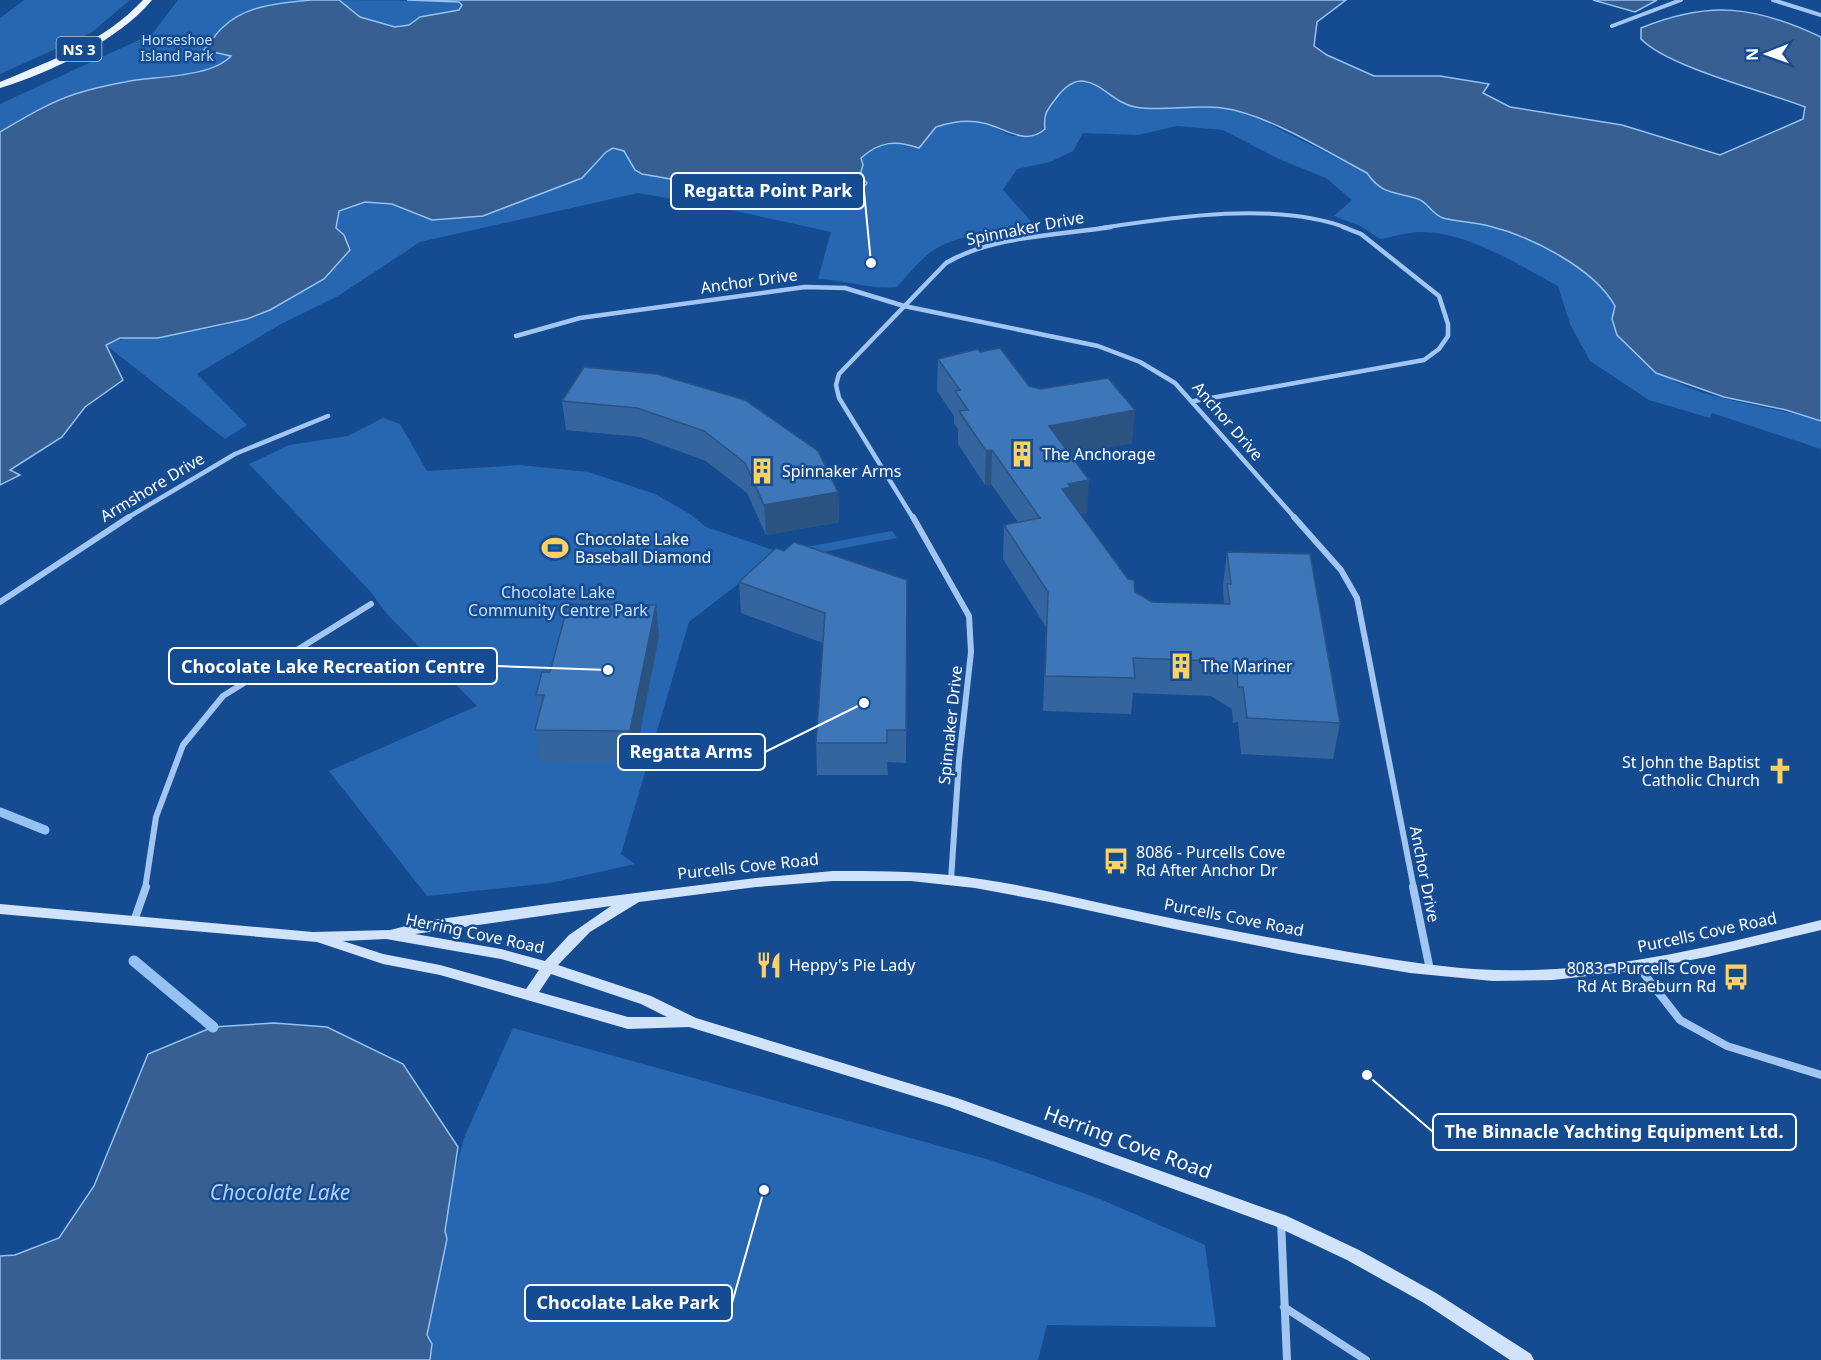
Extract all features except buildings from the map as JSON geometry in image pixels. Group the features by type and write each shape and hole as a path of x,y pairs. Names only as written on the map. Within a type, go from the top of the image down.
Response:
{"main road":[{"name":"NS 3","path":"0,85 98,40 123,25 148,0"},
{"name":"Purcells Cove Road","path":"386,934 583,902 816,876 869,874 951,880 1250,940 1430,970 1513,976 1570,973 1637,965 1706,953 1821,925"},
{"name":"Purcells Cove Road","path":"530,995 566,943 584,928 638,897"},
{"name":"Herring Cove Road","path":"0,909 313,937 386,934 501,954 548,967 646,1000 692,1022 952,1102 1281,1221 1353,1255 1430,1298 1526,1360"},
{"name":"Herring Cove Road","path":"313,937 383,959 440,970 628,1023 692,1022"}],"street":[{"path":"1612,26 1682,0"},
{"path":"1773,0 1821,15"},
{"name":"Spinnaker Drive","path":"951,880 959,760 972,652 969,616 895,486 839,398 836,385 844,367 950,260 974,248 1158,218 1214,214 1295,215 1343,226 1369,239 1438,296 1448,324 1448,336 1439,349 1424,360 1194,401"},
{"name":"Anchor Drive","path":"516,336 580,318 811,286 845,288 904,306 1108,348 1162,374 1194,401 1341,570 1358,597 1364,620 1366,651 1430,970"},
{"name":"Armshore Drive","path":"0,602 48,573 126,518 236,453 328,416"},
{"path":"134,921 149,878 156,817 183,745 223,696 371,604"},
{"path":"1637,965 1680,1020 1727,1046 1821,1075"},
{"path":"1281,1221 1287,1360"},
{"path":"1284,1307 1366,1360"}],"green space":[{"path":"24,0 130,0 91,33 0,74 0,18"},
{"name":"Horseshoe Island Park","path":"178,0 311,0 264,7 240,17 205,50 232,56 221,63 181,75 119,83 75,94 46,106 0,132 0,104 152,34"},
{"path":"339,0 456,1 462,5 459,10 420,17 409,25 395,27 360,17"},
{"path":"1083,81 1098,86 1133,107 1221,108 1247,113 1367,173 1383,188 1422,201 1440,216 1449,220 1506,231 1542,246 1577,267 1605,292 1615,306 1612,319 1668,377 1709,394 1821,421 1821,449 1712,413 1710,418 1649,400 1590,361 1570,324 1558,286 1509,259 1456,237 1421,232 1380,239 1360,226 1334,216 1352,200 1326,178 1279,159 1223,130 1177,126 1138,135 1083,133 1073,151 1050,162 1017,169 1003,190 1036,227 970,236 945,244 924,258 897,287 877,287 818,279 831,232 713,206 638,193 420,242 338,296 281,324 197,374 247,425 225,439 106,345 123,339 167,335 224,325 258,315 291,298 350,250 344,235 336,228 339,211 365,202 392,204 432,220 483,216 582,178 606,152 613,148 624,151 635,170 642,174 757,195 860,175 863,165 861,158 868,153 890,144 923,145 934,130 950,122 969,121 988,124 1013,136 1045,129 1045,111 1066,86"},
{"name":"Chocolate Lake Community Centre Park","path":"383,418 400,424 427,471 520,465 588,472 655,494 690,514 706,527 779,552 892,531 897,538 765,563 689,622 621,854 635,864 550,883 427,896 329,771 477,706 387,614 370,591 249,464 289,445 348,436"},
{"path":"513,1028 990,1160 1100,1199 1205,1245 1216,1327 1047,1325 1038,1360 430,1360 432,1344 427,1335 447,1239 445,1231 452,1181 464,1138"}],"water":[{"path":"311,0 339,0 360,17 395,27 409,25 420,17 459,10 462,5 459,2 407,0 1346,0 1317,22 1314,46 1327,55 1374,76 1440,76 1489,84 1483,93 1510,107 1622,125 1720,155 1803,119 1805,107 1718,78 1672,59 1641,39 1641,28 1689,13 1711,10 1732,10 1775,19 1821,37 1821,421 1786,410 1724,397 1656,373 1617,335 1612,319 1615,306 1605,292 1577,267 1523,237 1489,226 1439,216 1425,203 1410,196 1383,189 1367,173 1296,134 1257,117 1239,111 1211,107 1157,109 1135,107 1125,104 1096,86 1078,81 1068,86 1057,97 1046,115 1045,129 1037,134 1022,136 991,125 971,121 953,122 936,127 919,148 896,143 882,145 868,152 861,158 863,165 860,175 867,183 859,194 819,204 782,204 739,191 642,174 635,170 624,151 613,148 606,152 582,178 483,216 432,220 392,204 365,202 339,211 336,228 344,235 350,250 324,279 270,310 247,319 158,338 120,338 106,345 123,380 85,407 62,437 10,470 20,475 0,485 0,132 46,106 75,94 119,83 196,72 222,63 231,56 204,50 231,20 241,14 264,7"},
{"path":"1593,0 1657,0 1635,12"},
{"name":"Chocolate Lake","path":"274,1023 327,1027 403,1064 458,1147 445,1231 447,1239 427,1335 432,1344 430,1360 0,1360 0,1256 15,1255 59,1238 94,1186 148,1054 213,1027"}],"waterway":[{"path":"0,812 45,830"},
{"path":"134,961 213,1027"}],"place":[{"name":"Regatta Point Park","path":"871,263"},
{"name":"The Anchorage","path":"1022,454"},
{"name":"Spinnaker Arms","path":"762,471"},
{"name":"Chocolate Lake Baseball Diamond","path":"555,548"},
{"name":"The Mariner","path":"1181,666"},
{"name":"Chocolate Lake Recreation Centre","path":"608,670"},
{"name":"Regatta Arms","path":"864,703"},
{"name":"St John the Baptist Catholic Church","path":"1780,771"},
{"name":"8086 - Purcells Cove Rd After Anchor Dr","path":"1116,861"},
{"name":"Heppy's Pie Lady","path":"769,965"},
{"name":"8083 - Purcells Cove Rd At Braeburn Rd","path":"1736,977"},
{"name":"The Binnacle Yachting Equipment Ltd.","path":"1367,1075"},
{"name":"Chocolate Lake Park","path":"764,1190"}]}
